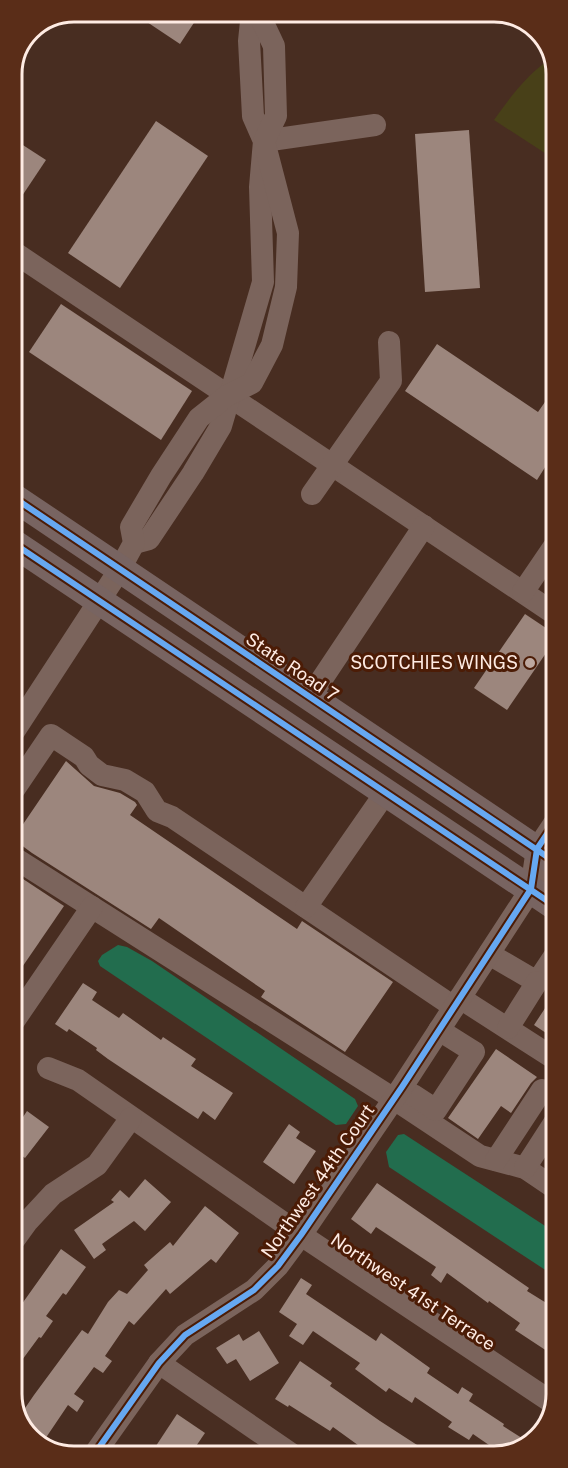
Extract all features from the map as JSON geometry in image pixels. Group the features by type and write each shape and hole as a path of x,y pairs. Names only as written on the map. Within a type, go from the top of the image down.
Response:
{"main road":[{"name":"State Road 7","path":"23,504 546,855"},
{"path":"23,549 386,792 543,883"}],"street":[{"path":"251,22 249,41 253,116 264,141"},
{"path":"23,717 101,601 134,543 149,539 193,473 220,426 262,282 261,187 264,141 276,116 274,46 263,22"},
{"path":"264,141 375,125"},
{"path":"23,258 546,608"},
{"path":"312,494 391,381 389,342"},
{"path":"310,697 424,526"},
{"path":"523,592 546,558"},
{"path":"23,728 51,735 84,757 131,770 151,785 172,817 306,907 457,1003 508,1028 546,1053"},
{"path":"22,777 51,735"},
{"path":"306,907 386,792"},
{"path":"543,883 546,855"},
{"path":"22,863 398,1093 480,1156 525,1168 546,1182"},
{"name":"Northwest 44th Court","path":"101,1445 159,1363 185,1335 254,1290 278,1266 398,1093 489,954 543,883"},
{"path":"22,1009 92,907"},
{"path":"489,954 537,982"},
{"path":"508,1028 546,968"},
{"path":"398,1093 436,1110 474,1052 439,1030"},
{"name":"Northwest 41st Terrace","path":"48,1068 78,1080 301,1235 545,1398"},
{"path":"496,1160 542,1090"},
{"path":"22,1229 53,1194 97,1165 131,1118"},
{"path":"525,1168 546,1135"},
{"path":"159,1363 279,1445"}],"shaded area":[{"path":"544,63 546,75 546,154 494,120 528,78"},
{"path":"118,945 127,947 152,961 355,1099 358,1106 346,1124 336,1125 100,966 98,961 102,955"},
{"path":"404,1134 546,1226 546,1270 389,1167 386,1152 398,1135"}],"building":[{"path":"147,22 194,22 180,44"},
{"path":"156,121 208,156 120,288 68,253"},
{"path":"469,130 480,288 425,292 415,134"},
{"path":"23,145 46,160 23,195"},
{"path":"61,304 192,391 161,440 29,352"},
{"path":"437,344 538,412 546,400 546,466 537,480 405,391"},
{"path":"525,614 546,628 546,653 507,710 474,688"},
{"path":"66,761 94,786 120,793 135,802 137,805 130,815 297,929 302,921 393,982 345,1052 261,997 265,991 159,918 151,929 32,853 22,846 22,825"},
{"path":"22,879 64,906 22,967"},
{"path":"83,983 97,992 92,1000 119,1018 123,1013 161,1040 163,1037 196,1059 191,1066 233,1093 215,1120 203,1111 198,1119 108,1059 96,1050 97,1048 69,1029 67,1032 55,1024"},
{"path":"546,1007 546,1033 534,1025"},
{"path":"496,1049 537,1077 511,1113 501,1106 478,1139 448,1118"},
{"path":"27,1111 49,1127 25,1158 22,1156 22,1116"},
{"path":"289,1124 300,1132 296,1138 316,1151 294,1184 263,1162"},
{"path":"145,1179 171,1202 145,1231 134,1221 102,1244 106,1250 94,1259 74,1230 114,1202 111,1200 120,1190 129,1198"},
{"path":"377,1183 529,1288 527,1291 546,1303 546,1350 515,1330 520,1323 489,1301 488,1303 447,1273 441,1283 431,1275 436,1267 376,1227 371,1234 351,1219"},
{"path":"205,1206 239,1233 216,1263 211,1259 170,1294 166,1289 134,1325 129,1321 105,1356 112,1361 103,1373 94,1367 74,1394 84,1401 77,1412 68,1405 46,1437 43,1435 33,1425 25,1410 34,1395 82,1330 88,1334 108,1302 119,1290 127,1294 148,1270 144,1265 170,1242 173,1246"},
{"path":"61,1249 86,1267 66,1295 63,1293 46,1316 53,1321 22,1360 22,1304"},
{"path":"301,1278 312,1285 306,1294 376,1341 381,1333 430,1368 427,1373 458,1394 462,1387 473,1394 469,1401 521,1437 510,1443 493,1446 473,1434 469,1440 448,1427 452,1422 415,1397 412,1403 389,1388 386,1392 355,1369 360,1363 313,1331 303,1345 289,1336 297,1324 279,1312"},
{"path":"259,1331 279,1363 250,1381 236,1359 227,1364 216,1348 239,1334 243,1341"},
{"path":"300,1361 332,1383 330,1386 418,1446 359,1446 333,1427 330,1431 289,1405 288,1407 275,1399"},
{"path":"177,1414 205,1433 197,1445 156,1445"}],"cycle path":[{"path":"23,504 546,856"},
{"path":"23,549 546,900"},
{"path":"101,1445 159,1363 185,1335 254,1290 278,1266 301,1235 402,1087 531,889 537,849 546,836"}],"place":[{"name":"SCOTCHIES WINGS","path":"530,663"}]}
